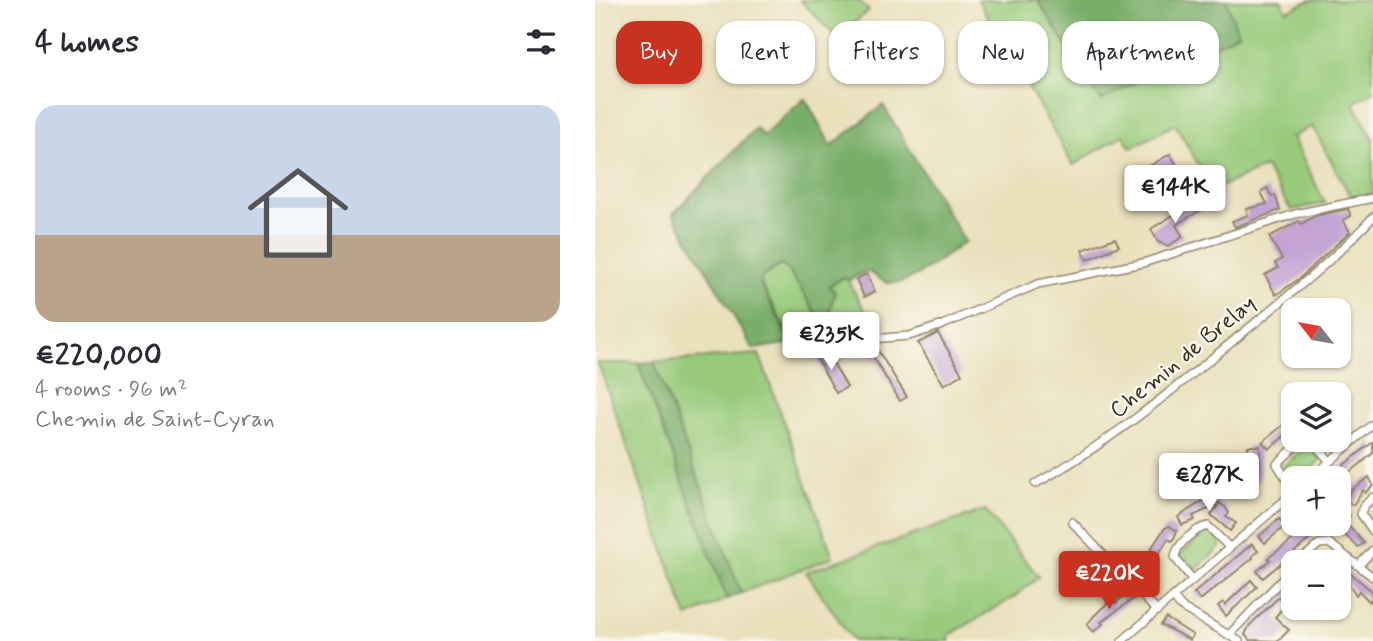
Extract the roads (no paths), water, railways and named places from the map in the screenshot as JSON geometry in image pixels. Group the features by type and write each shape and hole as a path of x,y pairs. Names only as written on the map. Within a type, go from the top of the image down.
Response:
{"street":[{"path":"871,339 909,336 940,326 1038,284 1143,263 1295,214 1373,198"},
{"name":"Chemin de Brelay","path":"1035,484 1114,435 1161,401 1331,262 1373,217"},
{"path":"1324,466 1373,424"},
{"path":"1281,471 1277,464 1289,452"},
{"path":"1321,452 1330,461"},
{"path":"1373,497 1361,514 1373,531"},
{"path":"1122,641 1281,502"},
{"path":"1072,522 1157,611"},
{"path":"1193,580 1175,558 1178,547 1199,529 1208,526 1229,547"},
{"path":"1312,550 1319,544 1329,543 1339,550"},
{"path":"1360,564 1373,550"},
{"path":"1351,558 1373,577"},
{"path":"1229,635 1281,581"},
{"path":"1173,597 1181,607 1239,641"}]}
